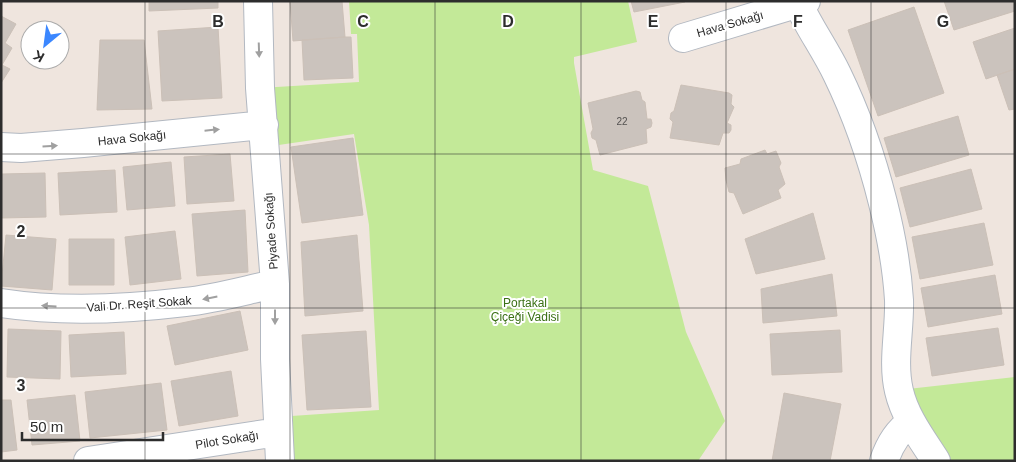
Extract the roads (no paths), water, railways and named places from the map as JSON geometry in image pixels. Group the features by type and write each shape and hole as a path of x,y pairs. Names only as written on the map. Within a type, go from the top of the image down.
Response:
{"street":[{"name":"Piyade Sokağı","path":"258,1 260,88 275,284 275,359 280,461"},
{"name":"Hava Sokağı","path":"683,38 800,2"},
{"path":"800,2 837,74 857,119 873,164 891,236 896,270 899,300 896,362 899,390 911,422 936,461"},
{"name":"Hava Sokağı","path":"1,147 21,148 74,144 264,125"},
{"name":"Vali Dr. Reşit Sokak","path":"1,303 73,308 123,308 186,302 275,284"},
{"path":"884,461 886,453 894,440 903,428 911,422"},
{"name":"Pilot Sokağı","path":"88,461 278,432"}],"park label":[{"name":"Portakal Çiçeği Vadisi","path":"525,310"}]}
